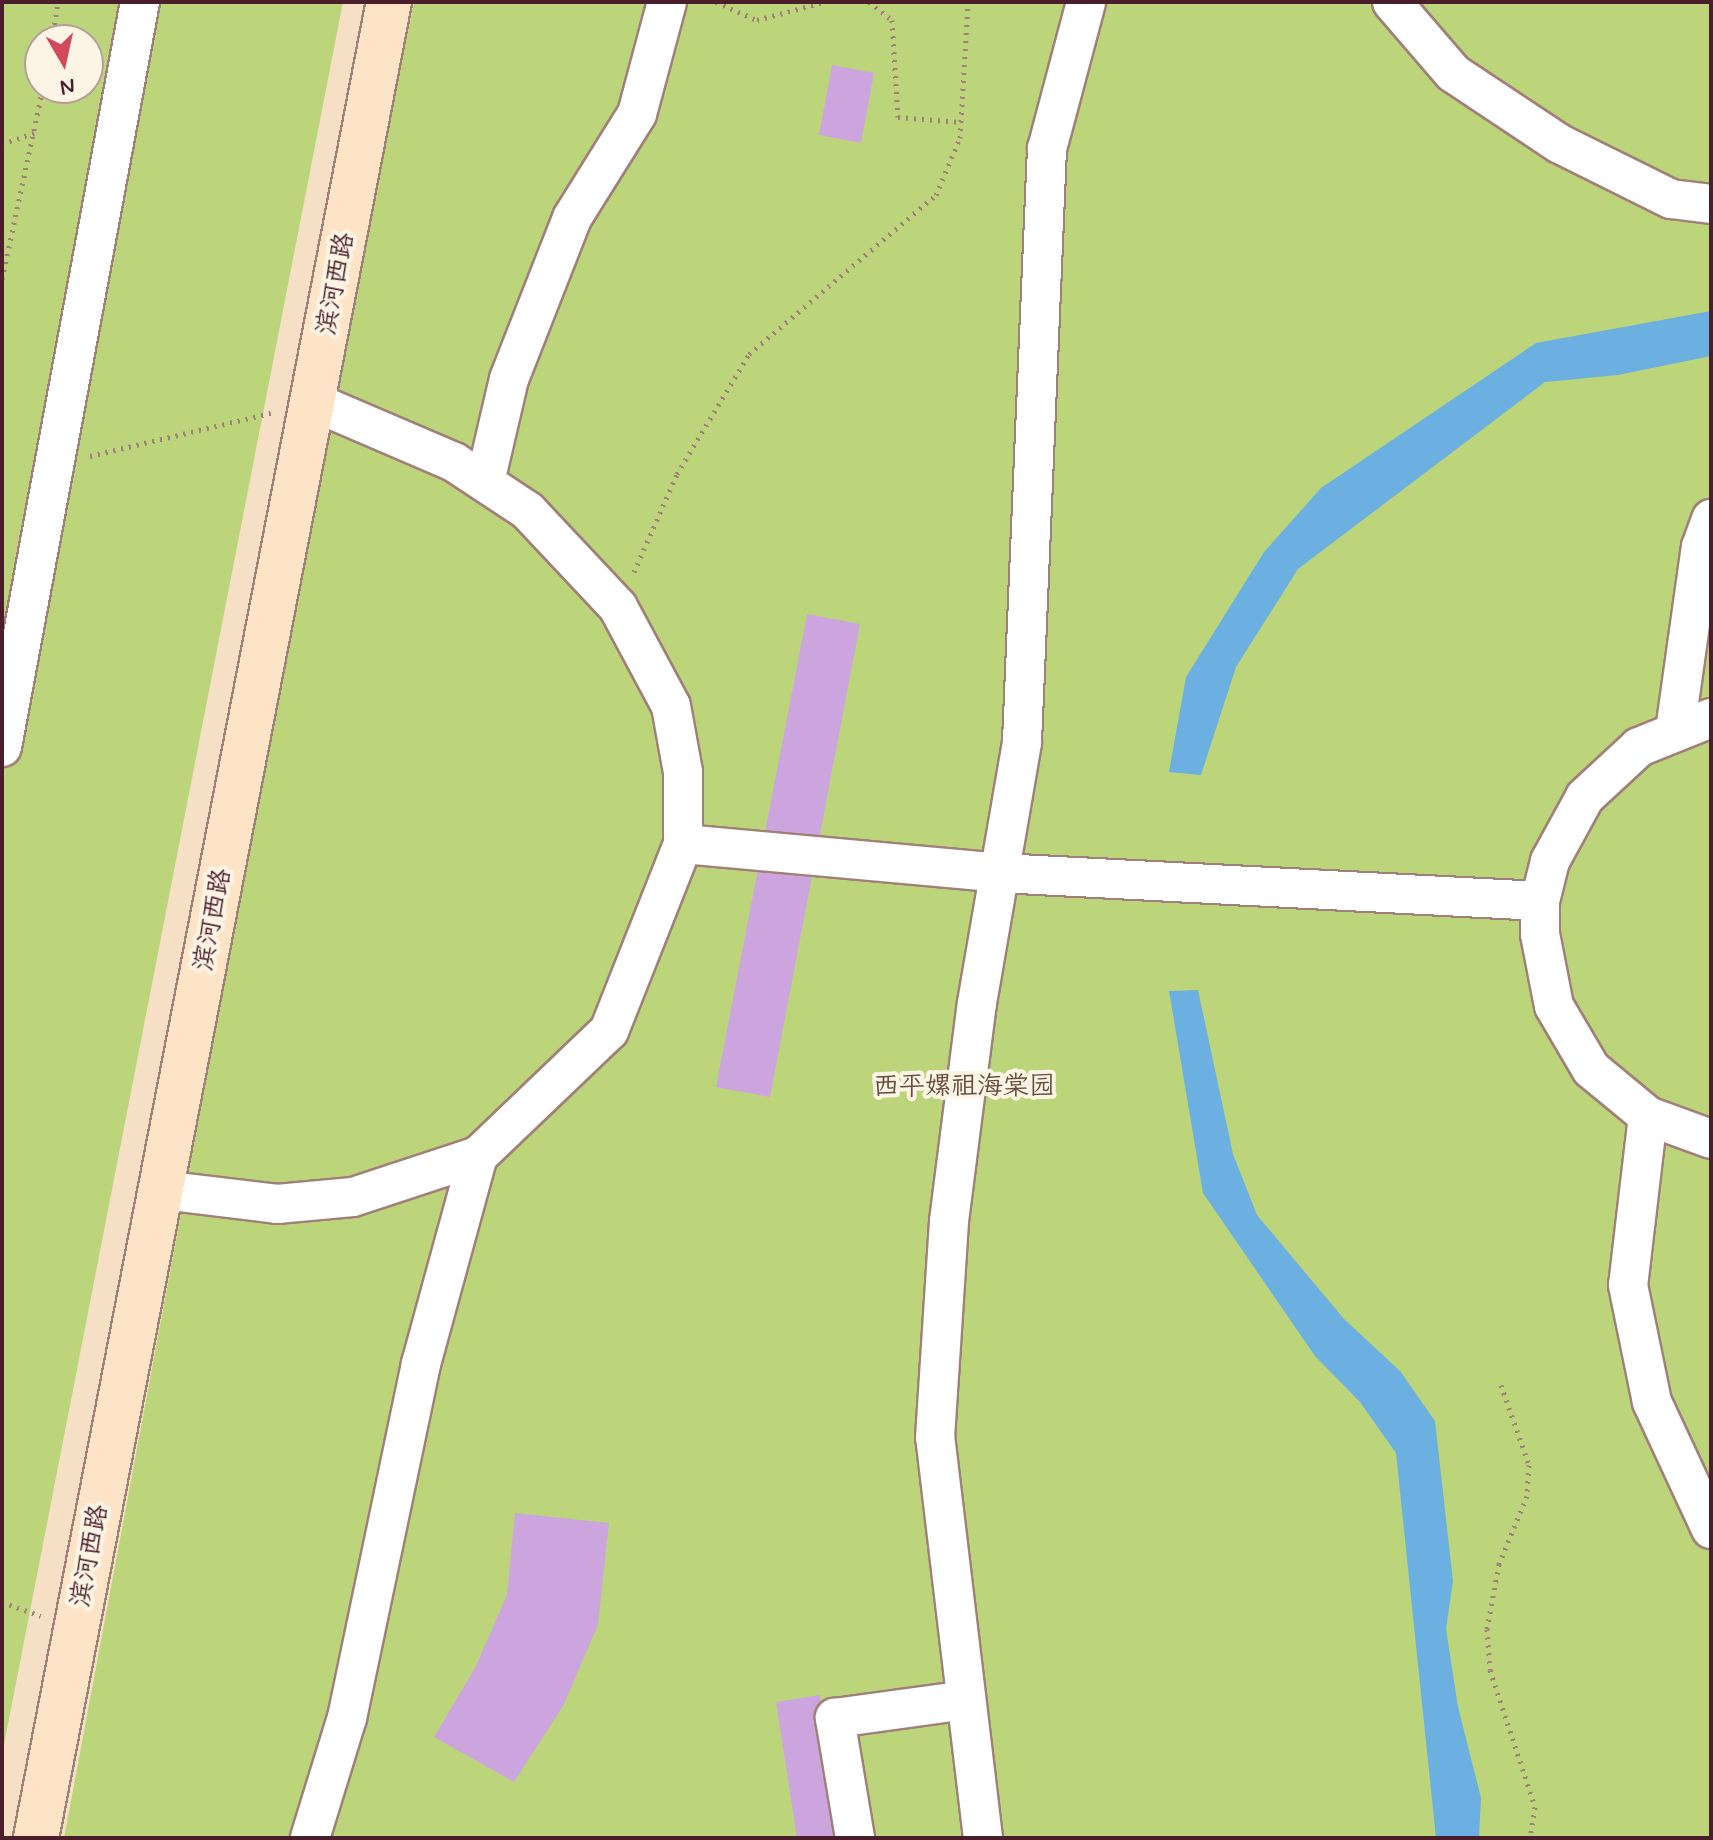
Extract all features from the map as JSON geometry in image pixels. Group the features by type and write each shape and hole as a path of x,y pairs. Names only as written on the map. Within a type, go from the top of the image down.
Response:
{"street":[{"path":"2,747 140,2"},
{"name":"滨河西路","path":"36,1838 389,2"},
{"path":"485,482 509,379 572,218 637,114 667,2"},
{"path":"983,1838 935,1438 949,1221 999,873 1022,742 1047,149 1086,2"},
{"path":"1392,2 1453,73 1560,144 1671,199 1711,204"},
{"path":"162,1190 277,1204 353,1197 478,1156 609,1031 683,844 683,772 671,706 618,607 528,511 485,482 454,462 314,402"},
{"path":"1675,731 1701,547 1711,519"},
{"path":"1711,718 1639,747 1585,797 1550,861 1540,901 1540,934 1554,1006 1591,1069 1648,1116 1711,1139"},
{"path":"683,844 999,873 1540,901"},
{"path":"1648,1116 1628,1285 1652,1402 1711,1529"},
{"path":"310,1838 347,1718 421,1364 478,1156"},
{"path":"855,1838 835,1718 966,1700"}],"path":[{"path":"55,24 58,2"},
{"path":"716,2 757,20 824,2"},
{"path":"869,2 892,20 898,117 961,122"},
{"path":"618,607 677,474 749,354 936,195 960,138 968,2"},
{"path":"2,279 40,104"},
{"path":"2,144 35,133"},
{"path":"55,464 314,402"},
{"path":"1501,1385 1529,1465 1527,1496 1499,1564 1487,1629 1490,1670 1535,1807 1530,1838"}],"green space":[{"path":"2,2 343,2 2,1755"},
{"name":"西平嫘祖海棠园","path":"414,2 1711,2 1711,1838 64,1838 348,322"}],"water":[{"path":"1711,311 1711,356 1618,375 1545,382 1298,569 1236,667 1201,775 1169,772 1186,677 1264,552 1321,488 1536,343"},
{"path":"1198,990 1233,1154 1257,1215 1344,1319 1400,1371 1435,1421 1453,1581 1446,1629 1458,1707 1481,1798 1479,1838 1436,1838 1396,1453 1360,1402 1315,1356 1203,1193 1169,991"}],"building":[{"path":"832,65 874,73 861,143 819,135"},
{"path":"807,614 860,624 770,1097 716,1087"},
{"path":"515,1513 609,1523 598,1625 563,1706 514,1782 434,1737 475,1668 507,1595"},
{"path":"820,1695 841,1838 797,1838 776,1702"}]}
